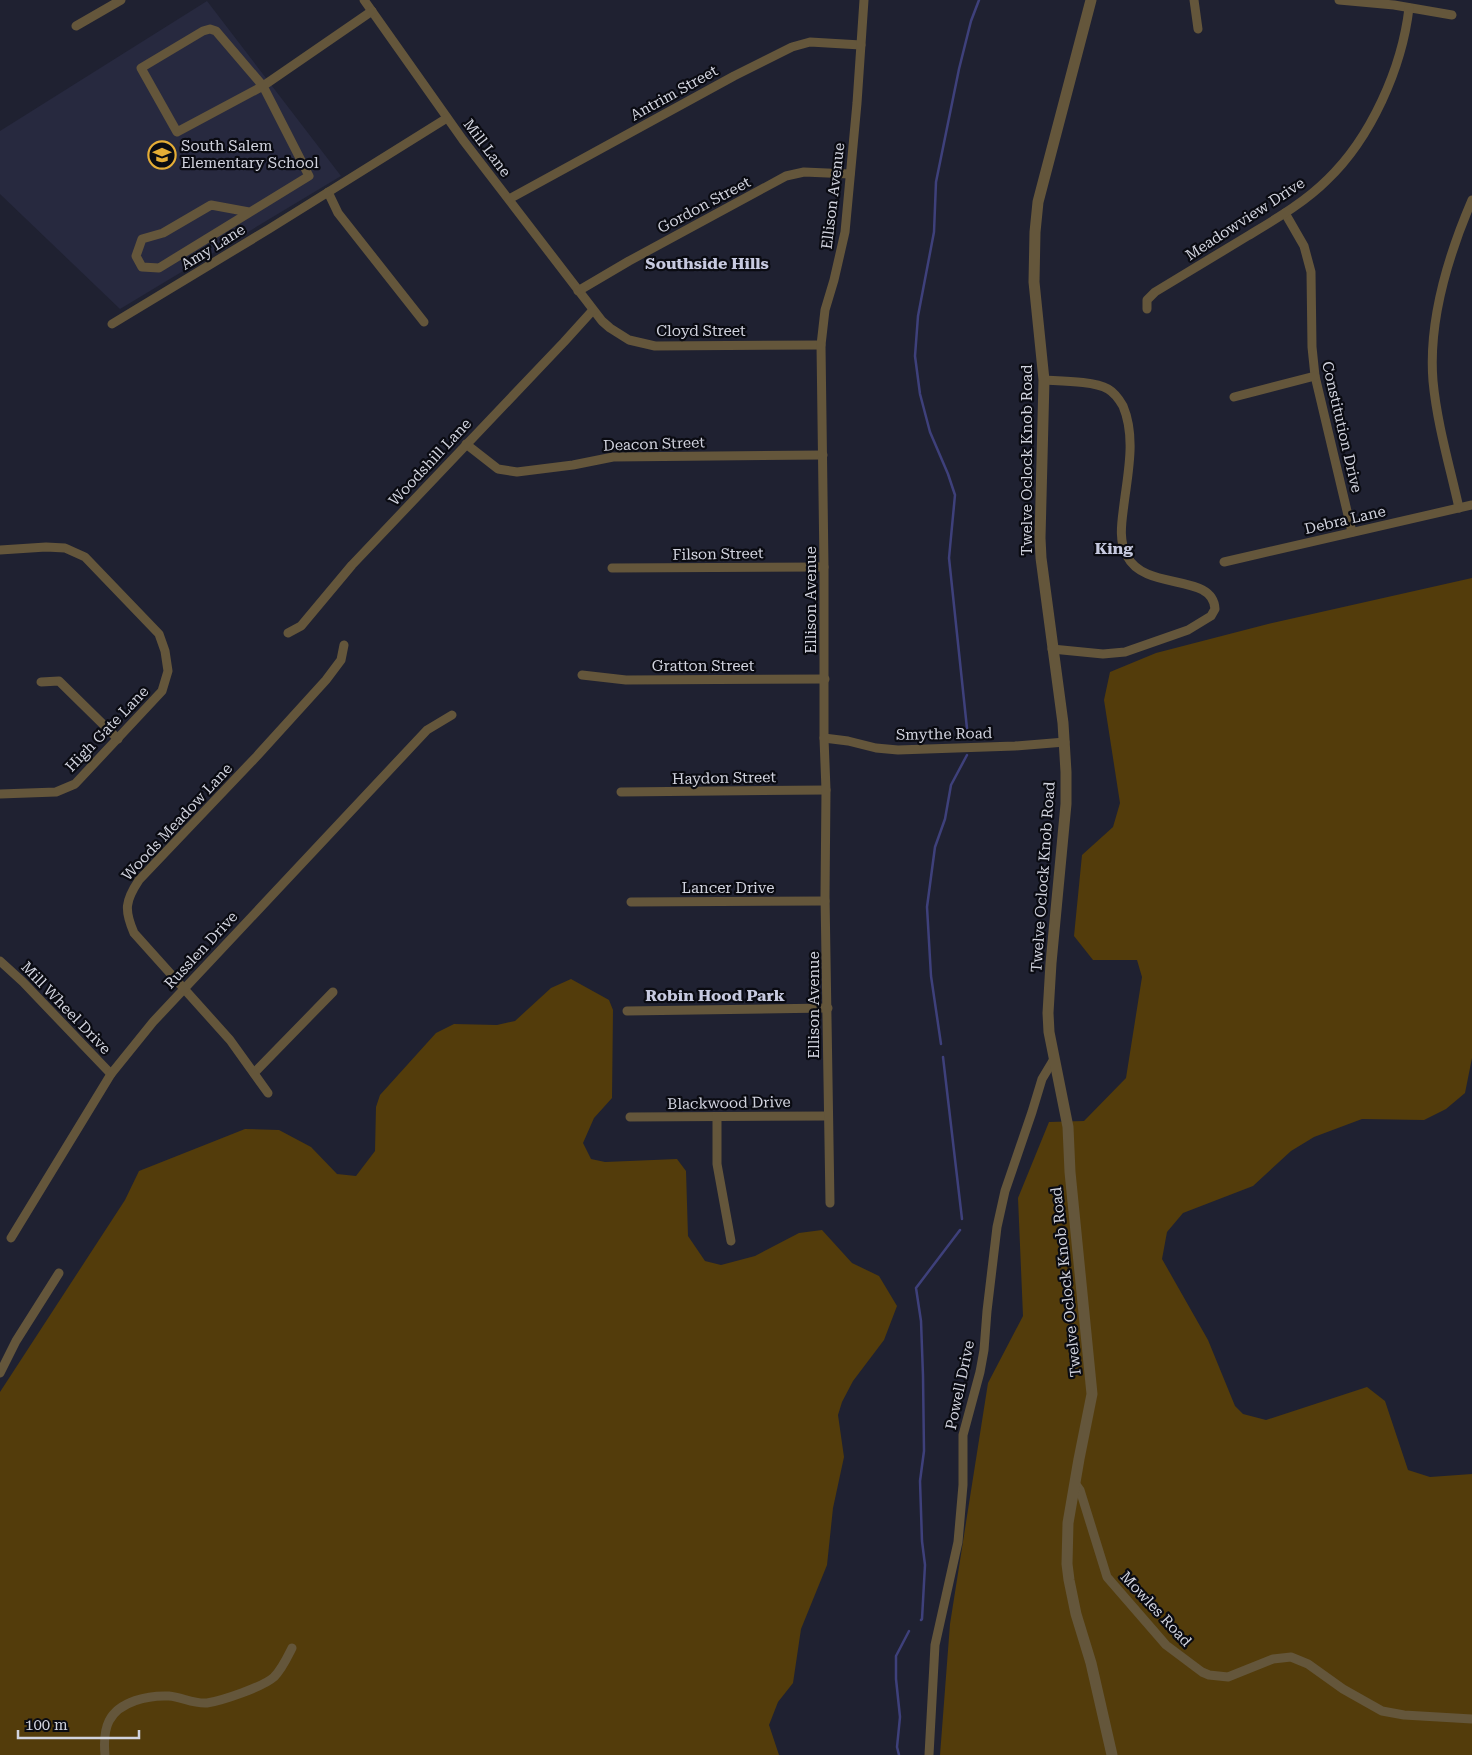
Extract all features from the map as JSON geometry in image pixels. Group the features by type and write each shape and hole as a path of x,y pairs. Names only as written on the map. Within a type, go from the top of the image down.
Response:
{"street":[{"path":"76,26 121,0"},
{"name":"Mill Lane","path":"364,0 447,118 593,310"},
{"name":"Ellison Avenue","path":"830,1203 821,345 825,310 845,232 864,0"},
{"name":"Twelve Oclock Knob Road","path":"1091,0 1038,202 1034,232 1034,282 1044,380 1040,538 1052,649 1065,742 1066,804 1055,906 1048,1013 1049,1032 1068,1127 1070,1172 1092,1394 1068,1522 1068,1580 1091,1662 1112,1755"},
{"path":"1194,0 1198,29"},
{"path":"1339,0 1452,15"},
{"name":"Meadowview Drive","path":"1147,309 1147,300 1155,292 1286,213 1328,180 1342,164 1366,131 1385,92 1401,52 1409,8"},
{"path":"249,212 211,204 163,233 142,239 136,256 142,267 159,268 309,176 263,86 220,34 210,29 203,31 141,68 177,132 263,86 372,11"},
{"name":"Antrim Street","path":"509,199 792,47 810,42 861,45"},
{"name":"Amy Lane","path":"112,324 447,118"},
{"name":"Gordon Street","path":"578,291 629,261 786,176 804,172 850,174"},
{"path":"328,192 338,212 424,322"},
{"path":"1459,508 1438,414 1432,359 1444,280 1472,200"},
{"name":"Constitution Drive","path":"1286,213 1304,246 1311,272 1312,347 1315,376 1352,532"},
{"name":"Cloyd Street","path":"593,310 610,328 620,335 629,340 655,346 821,345"},
{"name":"Woodshill Lane","path":"288,633 301,626 352,565 593,310"},
{"path":"1234,397 1315,376"},
{"path":"1044,380 1102,386 1115,394 1120,400 1129,425 1130,441 1130,458 1121,536 1126,556 1138,570 1149,576 1202,588 1212,598 1215,609 1211,616 1188,630 1125,652 1103,654 1052,649"},
{"name":"Deacon Street","path":"466,444 498,469 517,472 573,465 613,457 823,455"},
{"name":"Debra Lane","path":"1224,562 1472,505"},
{"name":"High Gate Lane","path":"0,550 46,547 65,548 85,557 159,634 165,651 168,671 162,691 75,784 56,792 0,794"},
{"name":"Filson Street","path":"612,568 824,567"},
{"name":"Woods Meadow Lane","path":"268,1093 230,1040 134,933 127,910 127,900 139,880 257,756 326,680 342,660 344,645"},
{"name":"Gratton Street","path":"582,675 626,680 825,679"},
{"path":"41,682 59,681 118,739"},
{"name":"Russlen Drive","path":"11,1238 111,1074 153,1022 427,730 452,715"},
{"name":"Smythe Road","path":"824,738 848,741 876,748 898,750 1015,746 1065,742"},
{"name":"Haydon Street","path":"621,792 826,790"},
{"name":"Lancer Drive","path":"631,902 826,901"},
{"name":"Mill Wheel Drive","path":"0,962 23,982 111,1074"},
{"path":"254,1073 333,992"},
{"path":"627,1011 828,1008"},
{"name":"Powell Drive","path":"928,1755 935,1645 953,1567 962,1508 963,1435 982,1357 1000,1209 1042,1079 1054,1059"},
{"name":"Blackwood Drive","path":"630,1117 828,1116"},
{"path":"717,1117 717,1164 731,1241"},
{"path":"0,1373 16,1340 59,1273"},
{"name":"Mowles Road","path":"1075,1483 1080,1490 1107,1577 1166,1645 1202,1672 1209,1675 1228,1677 1273,1659 1291,1658 1308,1664 1343,1689 1382,1711 1404,1715 1472,1719"},
{"path":"105,1755 105,1733 108,1722 127,1704 157,1696 169,1696 204,1703 220,1700 269,1681 281,1667 292,1648"}],"shaded area":[{"name":"South Salem Elementary School","path":"207,1 341,176 120,309 0,194 0,131"},
{"path":"1472,578 1472,1058 1465,1093 1446,1109 1424,1120 1362,1119 1314,1137 1291,1151 1253,1186 1183,1213 1167,1232 1162,1259 1208,1340 1235,1406 1243,1414 1266,1420 1367,1387 1385,1401 1408,1470 1430,1477 1472,1474 1472,1755 940,1755 950,1624 988,1383 1023,1316 1018,1198 1049,1122 1084,1121 1126,1078 1142,977 1137,960 1093,960 1074,936 1082,855 1113,827 1120,803 1104,700 1110,672 1156,653 1268,624"},
{"path":"571,979 609,1000 613,1010 612,1098 594,1118 583,1143 591,1159 605,1162 677,1159 686,1171 688,1236 705,1261 721,1265 755,1256 799,1233 822,1230 852,1263 879,1276 897,1306 884,1340 853,1381 842,1402 838,1415 844,1457 833,1508 827,1565 801,1629 793,1683 778,1702 769,1725 779,1755 0,1755 0,1392 125,1200 139,1171 245,1129 279,1130 311,1147 337,1174 356,1176 375,1151 376,1107 380,1095 436,1033 454,1024 497,1025 515,1021 551,988"}],"waterway":[{"path":"968,738 949,558 955,495 930,432 920,394 915,356 918,316 934,232 936,182 959,69 971,21 979,0"},
{"path":"941,1044 931,976 927,907 935,847 945,819 951,785 967,755"},
{"path":"943,1057 962,1219"},
{"path":"921,1620 925,1565 922,1541 920,1481 924,1451 923,1376 921,1321 916,1288 960,1230"},
{"path":"899,1755 897,1747 900,1717 896,1679 896,1656 909,1631"}],"place":[{"name":"South Salem Elementary School","path":"162,155"}],"district":[{"name":"Southside Hills","path":"707,263"},
{"name":"King","path":"1114,548"},
{"name":"Robin Hood Park","path":"715,995"}]}
